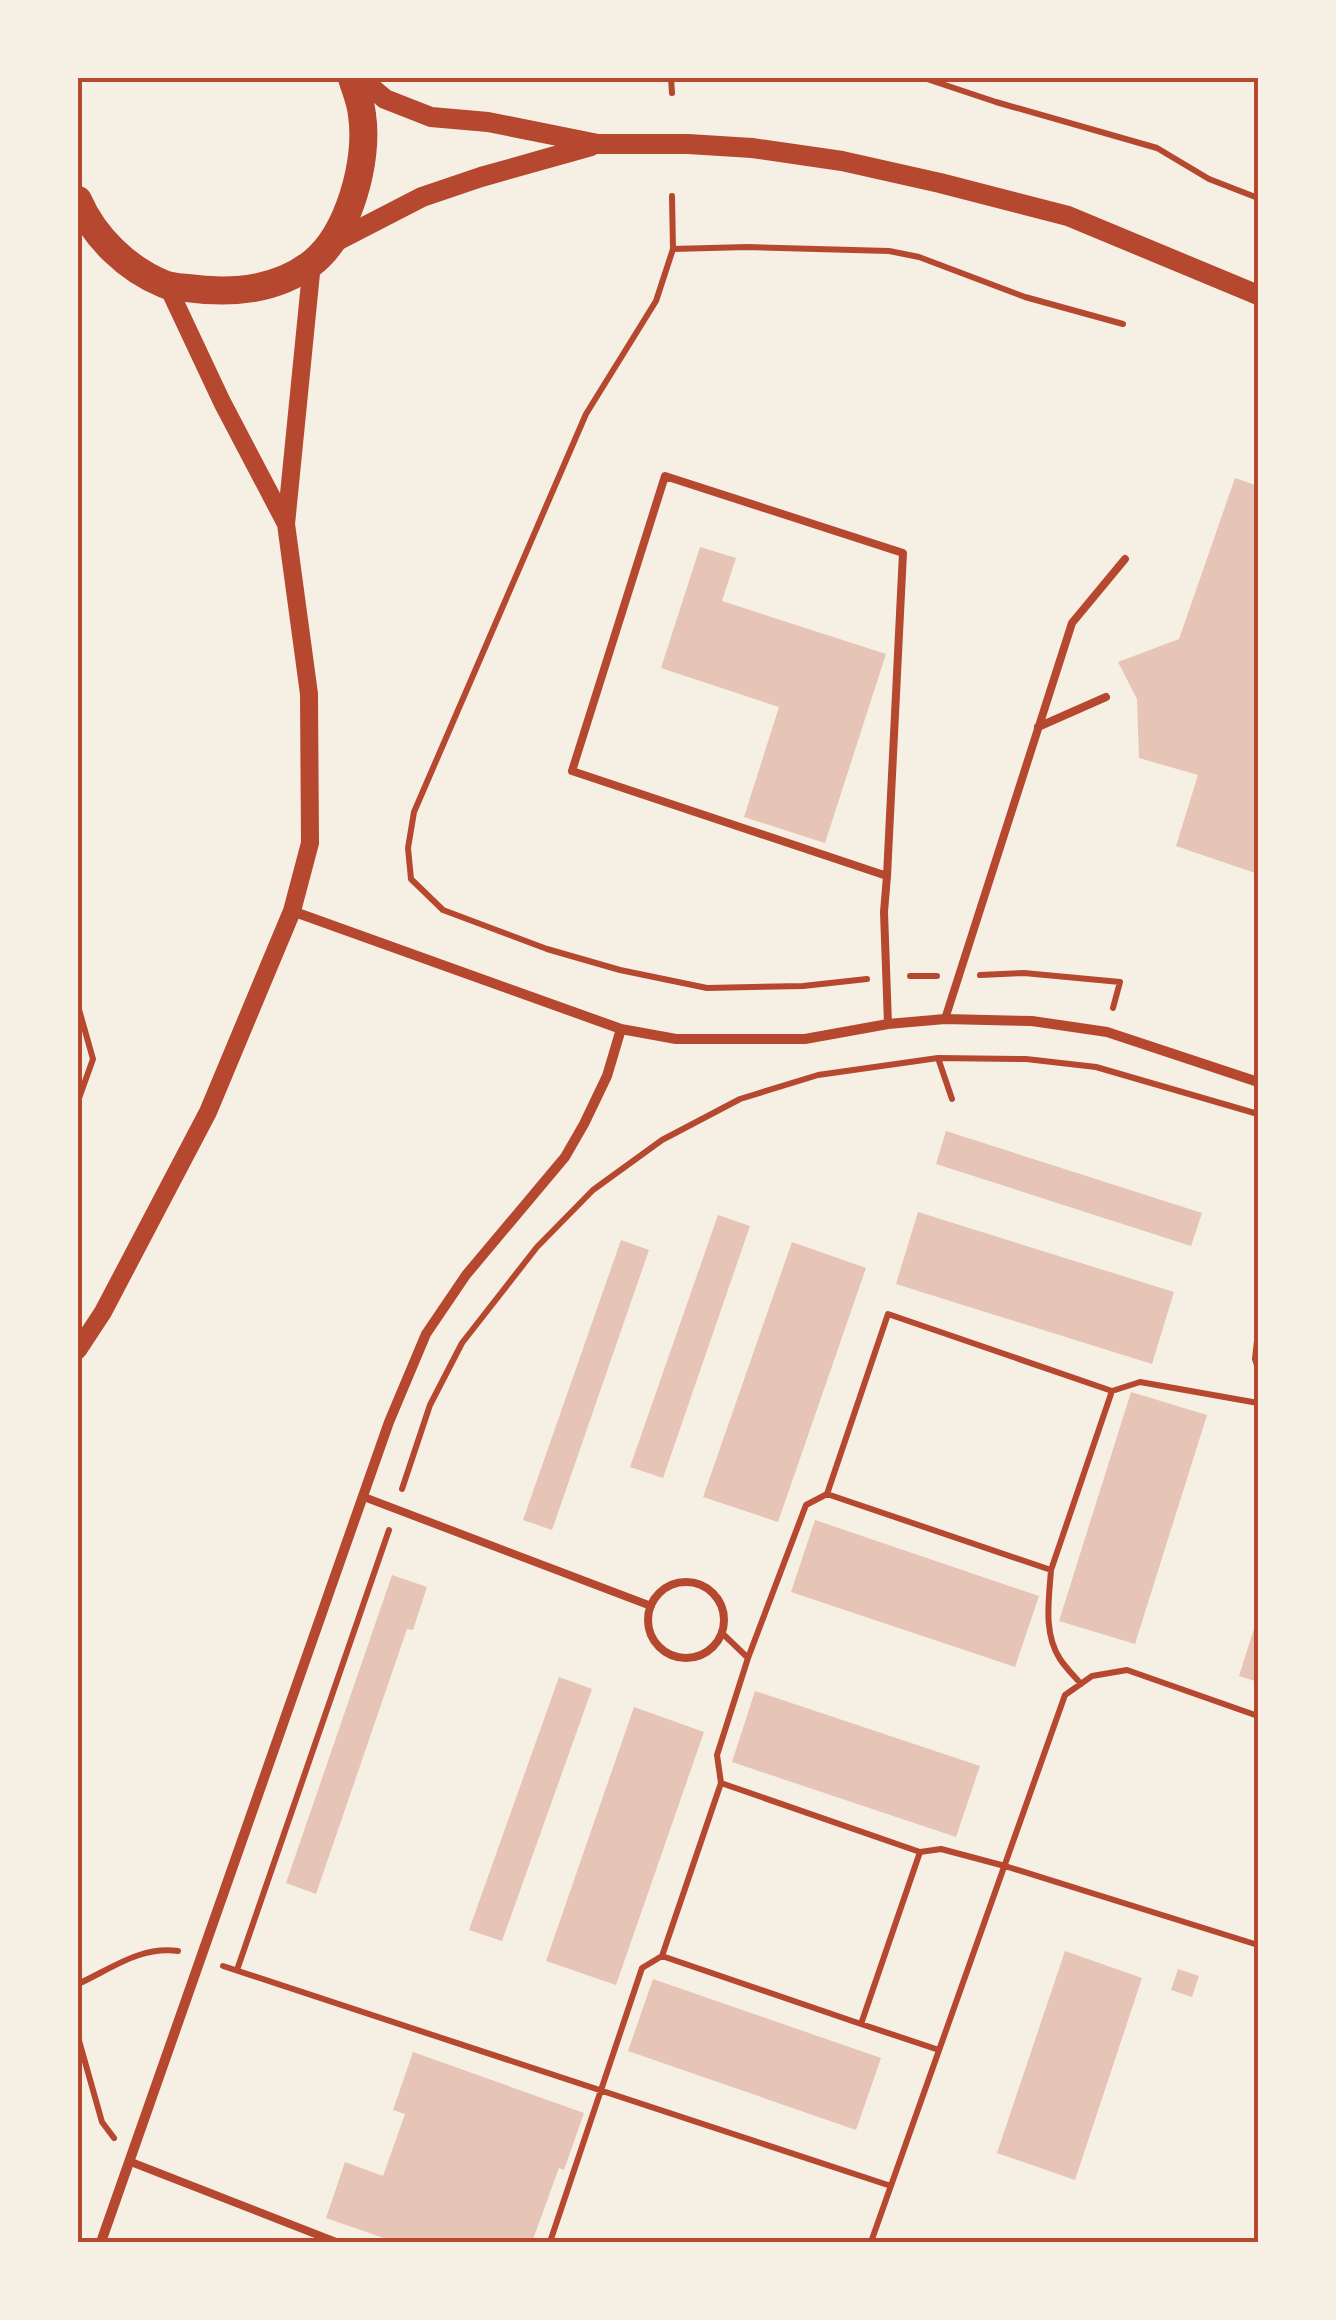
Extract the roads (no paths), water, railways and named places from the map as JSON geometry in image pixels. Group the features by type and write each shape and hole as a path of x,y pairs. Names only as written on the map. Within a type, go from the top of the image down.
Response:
{"highway":[{"path":"78,221 138,270 167,286 220,293 273,285 321,254 341,226 352,198 362,164 362,115 352,78"},
{"path":"78,200 85,217 112,250"}],"main road":[{"path":"360,78 385,99 431,116 488,122 598,144 752,148 842,161 1068,216 1258,295"},
{"path":"321,254 422,197 481,176 598,144"}],"street":[{"path":"78,1350 104,1312 208,1112 292,910 310,843 309,694 286,524 321,254"},
{"path":"167,286 286,524"},
{"path":"292,910 621,1029 676,1038 805,1039 888,1024 944,1020 1032,1022 1106,1032 1258,1082"},
{"path":"101,2242 389,1422 426,1334 466,1275 565,1157 606,1076 621,1029"}],"lane":[{"path":"887,876 572,770 665,476 904,554 887,876 884,912 888,1024"},
{"path":"944,1020 1072,623 1125,560"},
{"path":"1038,727 1106,697"},
{"path":"1258,1341 1258,1364"},
{"path":"364,1496 650,1606"},
{"path":"692,1582 705,1587 722,1607 722,1632 716,1643 697,1656 673,1656 654,1641 648,1618 650,1606 667,1587 692,1582"},
{"path":"131,2162 336,2242"}]}
